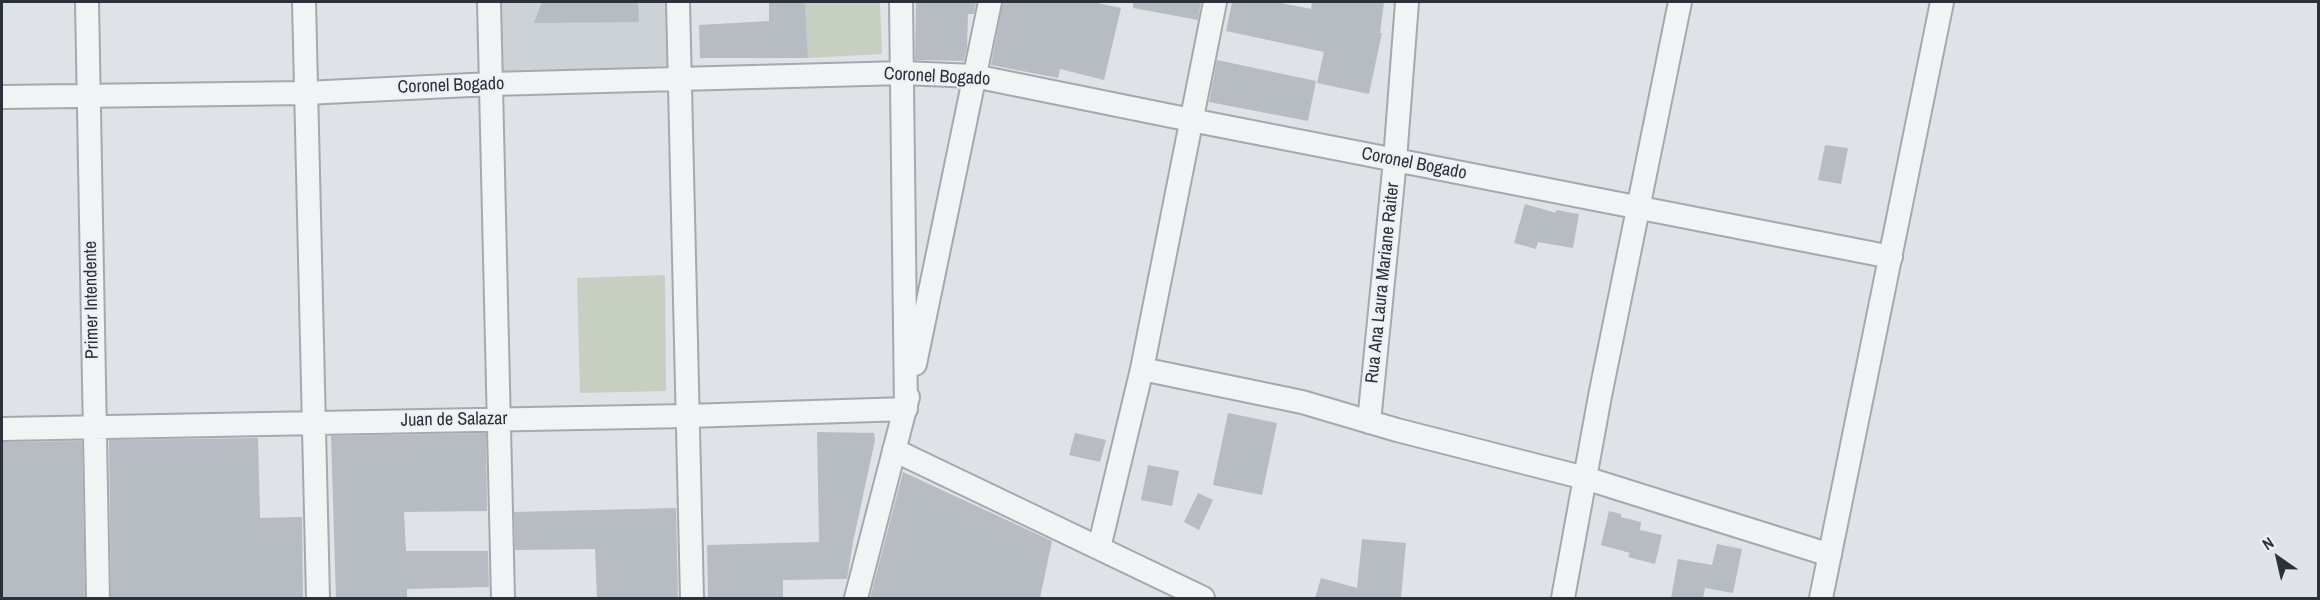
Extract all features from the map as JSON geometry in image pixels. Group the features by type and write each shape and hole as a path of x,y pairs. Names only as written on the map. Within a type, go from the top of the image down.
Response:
{"street":[{"name":"Primer Intendente","path":"87,2 98,598"},
{"path":"304,2 318,598"},
{"path":"489,2 503,598"},
{"path":"678,2 692,598"},
{"path":"901,2 906,409"},
{"path":"856,598 906,409 990,2"},
{"path":"1099,548 1142,369 1215,2"},
{"name":"Rua Ana Laura Mariane Raiter","path":"1370,422 1395,160 1407,2"},
{"path":"1563,598 1599,396 1680,2"},
{"path":"1821,598 1942,2"},
{"name":"Coronel Bogado","path":"2,97 89,94 305,93 491,84 903,73 974,76 1891,257"},
{"path":"1142,369 1302,402 1585,478 1830,555"},
{"name":"Juan de Salazar","path":"2,429 687,416 906,409"},
{"path":"894,450 1099,548 1192,596"}],"shaded area":[{"path":"489,2 678,2 679,79 491,84"}],"green space":[{"path":"805,2 880,2 882,54 808,58"},
{"path":"665,275 666,391 580,393 577,278"}],"building":[{"path":"542,2 638,2 639,22 534,23"},
{"path":"769,2 805,2 808,58 700,58 699,25 769,21"},
{"path":"916,2 976,2 974,14 968,14 967,47 964,61 915,60"},
{"path":"1003,2 1094,2 1121,8 1104,80 1060,69 1058,78 991,65"},
{"path":"1133,2 1201,2 1198,20 1133,8"},
{"path":"1232,2 1276,2 1311,9 1312,2 1384,2 1380,33 1382,33 1369,94 1317,83 1324,52 1226,31"},
{"path":"1217,60 1316,81 1308,121 1209,102"},
{"path":"1825,145 1848,148 1841,184 1818,180"},
{"path":"1525,204 1556,213 1556,210 1579,214 1573,248 1538,242 1536,249 1514,243"},
{"path":"1228,413 1277,423 1262,495 1213,485"},
{"path":"817,432 874,433 875,440 847,579 783,580 783,598 708,598 707,545 819,542"},
{"path":"486,433 487,511 404,512 406,551 488,551 489,587 407,589 407,598 336,598 331,436"},
{"path":"1075,433 1106,440 1100,462 1069,455"},
{"path":"258,438 260,518 302,517 303,598 111,598 109,440"},
{"path":"82,441 85,598 2,598 2,442"},
{"path":"1148,465 1179,471 1172,506 1141,500"},
{"path":"903,472 1052,541 1040,598 870,598"},
{"path":"1198,493 1213,500 1199,530 1184,522"},
{"path":"676,508 678,598 597,598 595,549 515,550 514,512"},
{"path":"1609,511 1641,522 1640,530 1662,535 1655,564 1628,557 1630,553 1601,545"},
{"path":"1362,539 1406,543 1401,598 1315,598 1321,578 1357,588"},
{"path":"1717,544 1742,549 1733,593 1705,588 1703,598 1671,598 1678,559 1712,565"}]}
